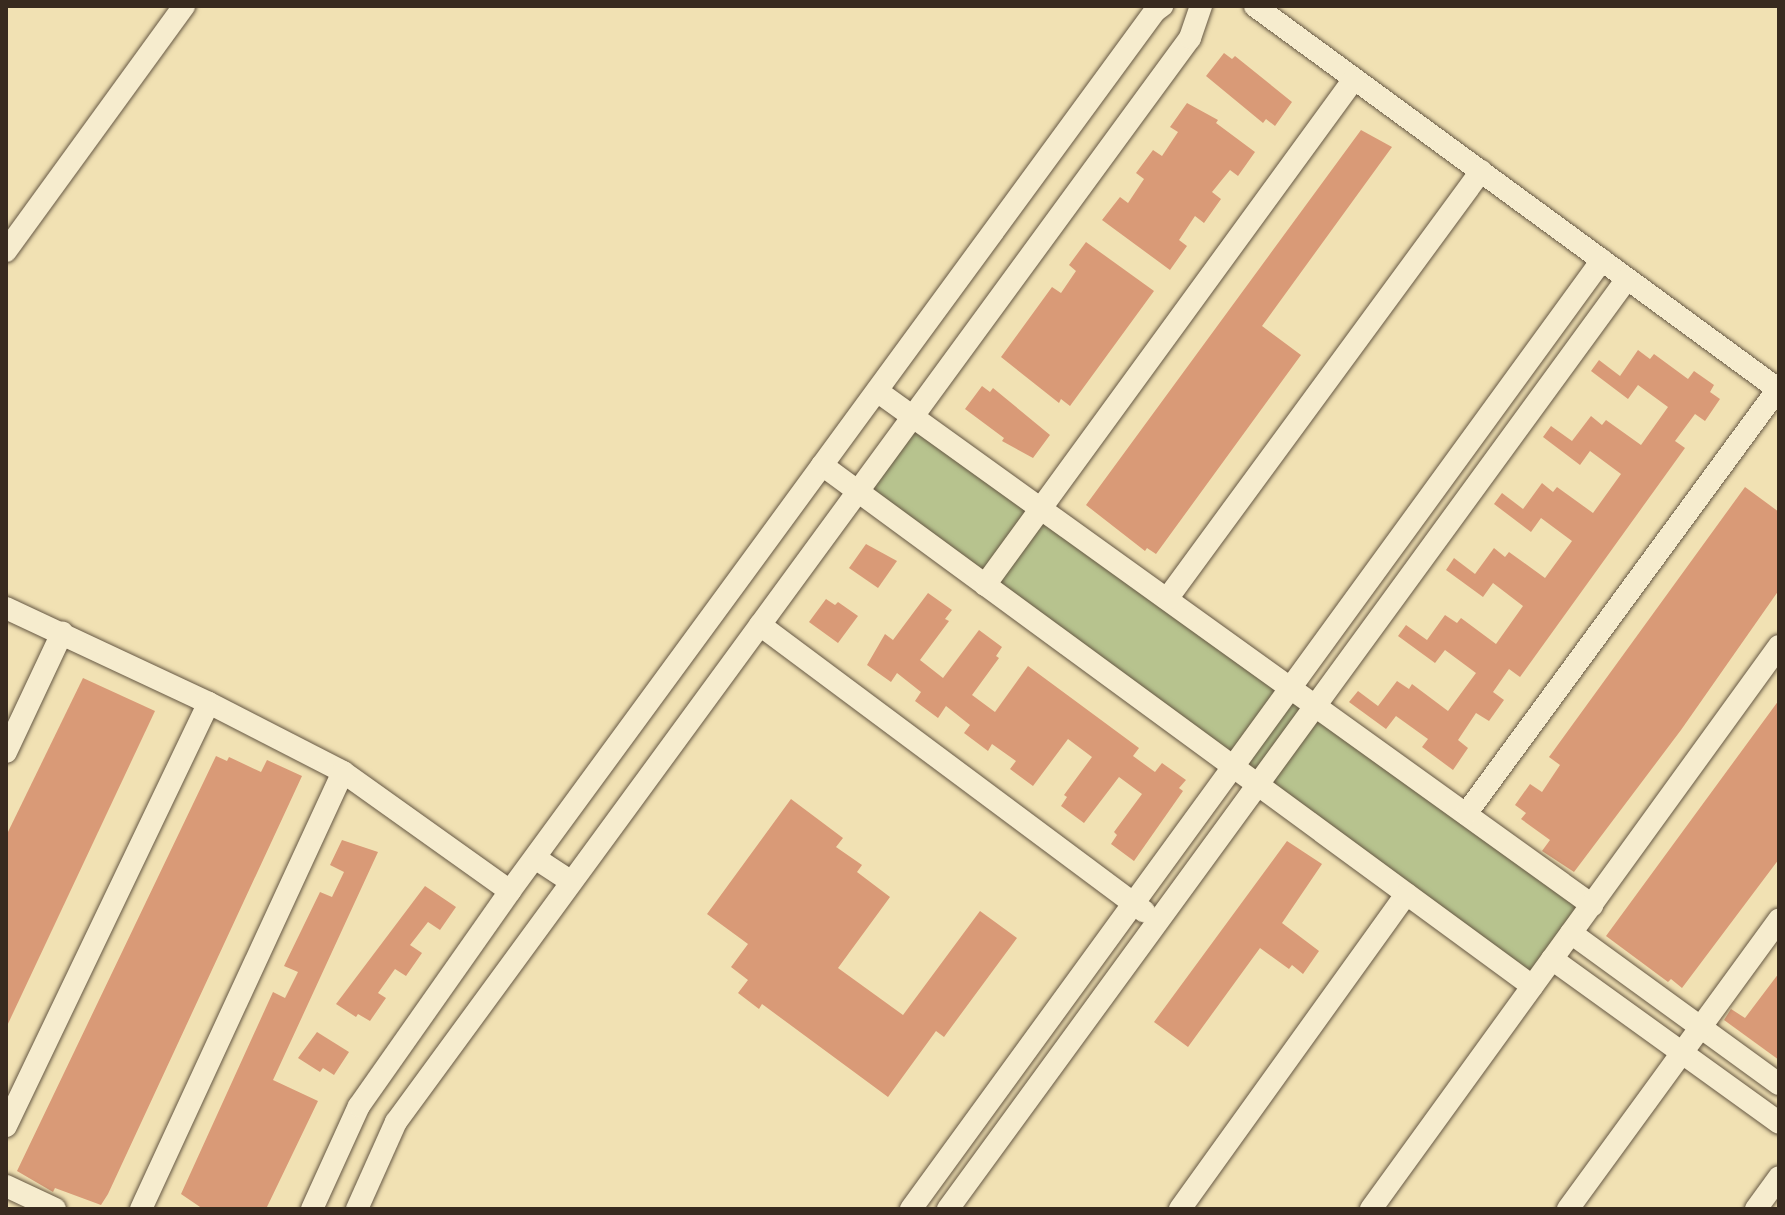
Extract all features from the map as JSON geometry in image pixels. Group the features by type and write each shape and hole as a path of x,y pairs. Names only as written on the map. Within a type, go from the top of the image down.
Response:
{"street":[{"path":"6,251 184,6"},
{"path":"312,1209 359,1106 510,891 1155,11 1162,6"},
{"path":"357,1209 396,1122 1190,38 1201,6"},
{"path":"1255,6 1779,390 1466,814"},
{"path":"985,585 1354,79"},
{"path":"1167,599 1481,171"},
{"path":"911,1209 1602,260"},
{"path":"925,1190 950,1208 1627,279"},
{"path":"877,391 1592,905"},
{"path":"822,465 1532,986"},
{"path":"6,608 209,703 343,772 510,891"},
{"path":"760,625 1158,921"},
{"path":"6,752 62,633"},
{"path":"1371,1209 1779,646"},
{"path":"6,1126 209,703"},
{"path":"141,1209 343,772"},
{"path":"535,858 570,881"},
{"path":"1180,1209 1406,894"},
{"path":"1568,1209 1779,920"},
{"path":"1571,933 1779,1084"},
{"path":"1552,959 1779,1123"},
{"path":"1756,1209 1779,1177"},
{"path":"6,1186 55,1209"}],"green space":[{"path":"911,416 1592,905 1532,986 857,491"}],"building":[{"path":"1224,53 1232,59 1235,56 1292,102 1275,126 1266,119 1263,123 1206,76"},
{"path":"1187,103 1218,120 1216,123 1255,152 1238,176 1230,170 1212,192 1221,199 1204,223 1195,216 1179,240 1187,246 1170,270 1102,220 1120,197 1128,203 1144,179 1136,173 1153,150 1162,156 1178,132 1170,127"},
{"path":"1361,130 1392,147 1262,326 1301,355 1156,554 1147,548 1145,551 1086,505"},
{"path":"1086,242 1154,291 1070,406 1061,399 1059,403 1001,357 1052,287 1061,293 1076,271 1069,265"},
{"path":"1638,350 1650,359 1654,354 1688,379 1694,371 1714,385 1710,392 1720,399 1705,421 1695,414 1675,441 1685,448 1520,677 1509,669 1493,692 1504,700 1489,721 1476,713 1458,740 1468,748 1453,770 1422,747 1428,739 1396,716 1386,729 1349,702 1358,691 1378,706 1397,681 1409,689 1412,684 1448,711 1476,673 1445,650 1435,663 1398,636 1406,625 1427,640 1445,615 1457,623 1461,618 1496,644 1523,606 1493,583 1483,597 1446,570 1454,558 1475,574 1494,548 1505,557 1509,552 1545,578 1572,541 1541,518 1531,532 1494,504 1502,493 1523,509 1542,483 1553,492 1557,487 1593,513 1621,474 1590,451 1580,465 1543,437 1551,426 1572,441 1591,416 1602,425 1606,420 1641,445 1668,407 1638,385 1628,399 1591,371 1599,360 1620,376"},
{"path":"982,386 990,392 993,388 1050,435 1033,458 1002,441 1004,438 965,409"},
{"path":"1745,487 1779,512 1779,590 1681,730 1574,872 1542,851 1550,840 1521,819 1526,813 1515,805 1530,784 1542,792 1560,765 1549,757"},
{"path":"866,544 897,561 878,588 849,568"},
{"path":"928,593 952,610 945,619 949,621 920,660 943,678 979,630 1002,647 996,656 999,658 972,695 995,712 1028,666 1139,748 1133,756 1155,772 1162,763 1186,780 1179,788 1183,791 1134,861 1111,844 1117,835 1114,832 1142,794 1119,777 1084,823 1061,806 1067,797 1064,795 1092,757 1068,739 1033,786 1010,769 1016,761 992,744 988,751 964,733 970,725 946,706 938,718 915,701 921,692 897,673 891,682 867,665 885,634 893,640"},
{"path":"826,599 835,605 838,602 858,616 838,643 809,622"},
{"path":"83,678 155,711 6,1028 6,836"},
{"path":"1779,700 1779,859 1682,988 1671,979 1668,982 1606,936"},
{"path":"216,756 227,761 229,757 261,772 267,760 302,776 108,1194 101,1205 55,1188 53,1192 17,1171"},
{"path":"791,799 843,838 836,847 862,865 857,872 890,897 838,968 903,1015 980,911 1017,938 944,1037 936,1031 888,1097 762,1004 759,1009 738,993 748,980 731,967 748,944 707,914"},
{"path":"342,840 378,852 273,1080 318,1101 266,1209 203,1209 181,1194 273,992 285,998 298,972 284,966 320,892 332,897 344,872 330,865"},
{"path":"1287,841 1322,864 1282,923 1319,951 1303,974 1292,965 1289,969 1260,948 1188,1047 1154,1022"},
{"path":"425,886 456,907 440,930 428,922 410,945 422,953 406,976 395,969 378,993 386,998 370,1021 358,1014 356,1017 336,1004"},
{"path":"1779,973 1779,1060 1724,1020 1731,1009 1745,1018"},
{"path":"317,1032 349,1052 334,1075 323,1068 320,1072 298,1058"}]}
